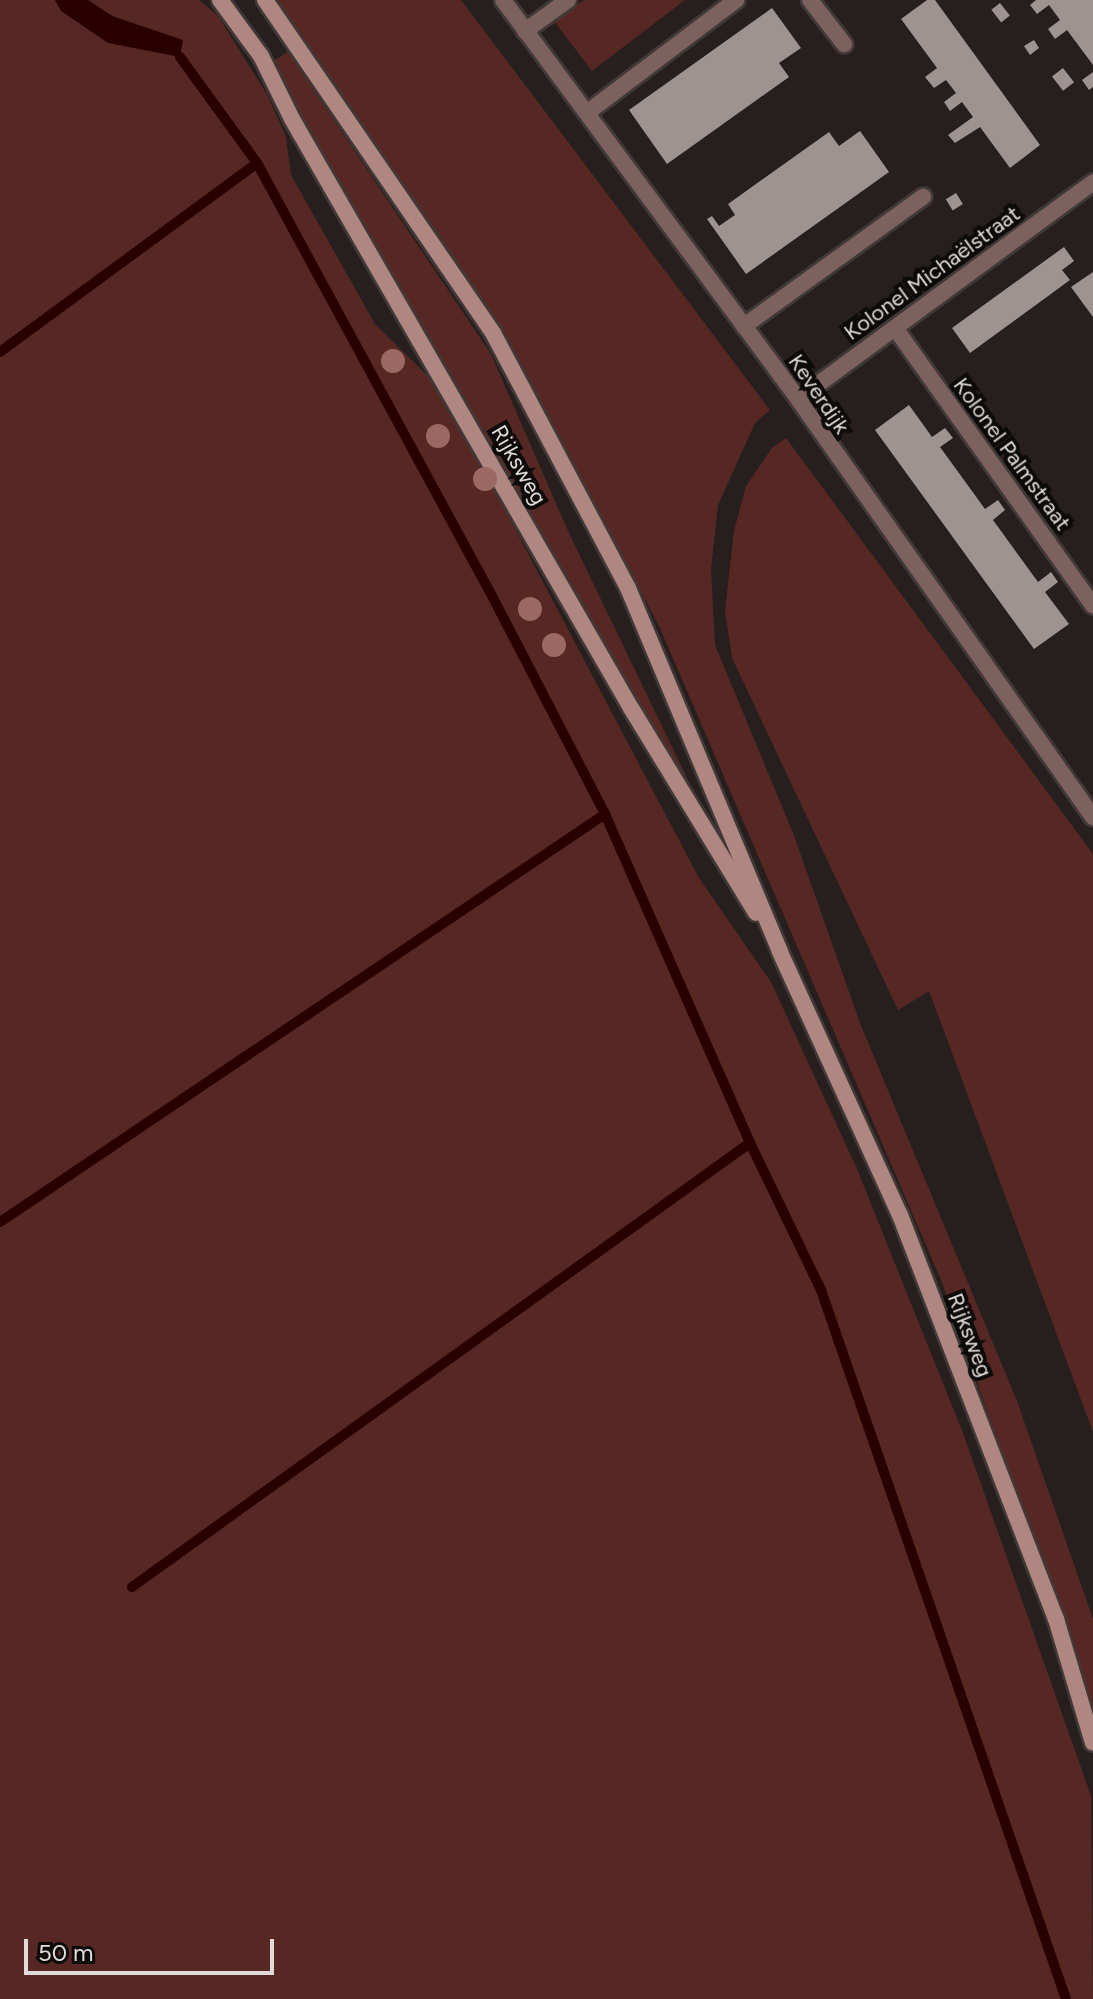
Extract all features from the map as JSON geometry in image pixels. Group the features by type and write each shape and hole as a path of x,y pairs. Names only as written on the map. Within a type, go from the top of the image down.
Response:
{"main road":[{"name":"Rijksweg","path":"220,0 261,56 292,119 661,760 780,952"},
{"name":"Rijksweg","path":"265,0 493,333 628,588 780,952 900,1215 1056,1619 1093,1743"}],"street":[{"name":"Keverdijk","path":"503,0 798,399 1093,817"},
{"path":"525,31 568,0"},
{"path":"588,112 736,0"},
{"path":"810,0 844,44"},
{"name":"Kolonel Michaëlstraat","path":"798,399 1092,184"},
{"path":"744,326 923,197"},
{"name":"Kolonel Palmstraat","path":"895,328 1093,606"}],"shaded area":[{"path":"0,0 55,0 62,11 143,28 112,16 88,0 199,0 218,16 268,96 286,137 291,175 375,324 430,378 464,432 699,878 771,982 857,1169 963,1433 1091,1796 1093,1999 0,1999"},
{"path":"55,0 88,0 112,16 183,40 180,57 108,43 61,11"},
{"path":"276,0 461,0 770,410 755,423 718,505 711,569 715,645 793,833 860,1023 1017,1401 1093,1619 1093,1710 941,1280 659,626 505,333"},
{"path":"584,0 685,0 592,71 554,21"},
{"path":"288,52 491,354 568,531 726,859 299,111 275,60"},
{"path":"786,438 1093,854 1093,1432 929,991 898,1010 732,658 725,611 734,531 746,486 772,448"}],"building":[{"path":"927,0 935,0 1040,145 1010,168 980,127 955,143 948,135 973,117 962,102 950,111 944,102 956,93 946,80 934,88 925,77 937,68 901,19"},
{"path":"1036,0 1093,0 1093,65 1067,30 1055,39 1048,29 1060,20 1049,5 1037,14 1030,5"},
{"path":"1000,3 1010,16 1001,22 991,10"},
{"path":"772,8 801,48 779,63 789,77 667,164 629,110"},
{"path":"1034,40 1039,48 1030,55 1024,46"},
{"path":"1063,68 1074,82 1063,91 1052,77"},
{"path":"1093,72 1093,87 1089,90 1082,80"},
{"path":"860,131 889,172 746,274 707,219 712,216 719,226 735,215 728,204 829,132 839,146"},
{"path":"956,193 963,204 953,210 946,199"},
{"path":"1064,247 1074,261 1062,270 1070,280 970,353 952,328"},
{"path":"1093,272 1093,317 1071,287"},
{"path":"909,405 932,437 945,428 953,438 940,447 985,509 998,500 1005,510 993,520 1038,582 1051,572 1058,582 1045,592 1069,624 1034,649 875,430"}],"waterway":[{"path":"180,57 257,163 489,590 605,814 750,1143"},
{"path":"0,352 257,163"},
{"path":"0,1222 605,814"},
{"path":"132,1587 750,1143 821,1290 1066,1999"}]}
